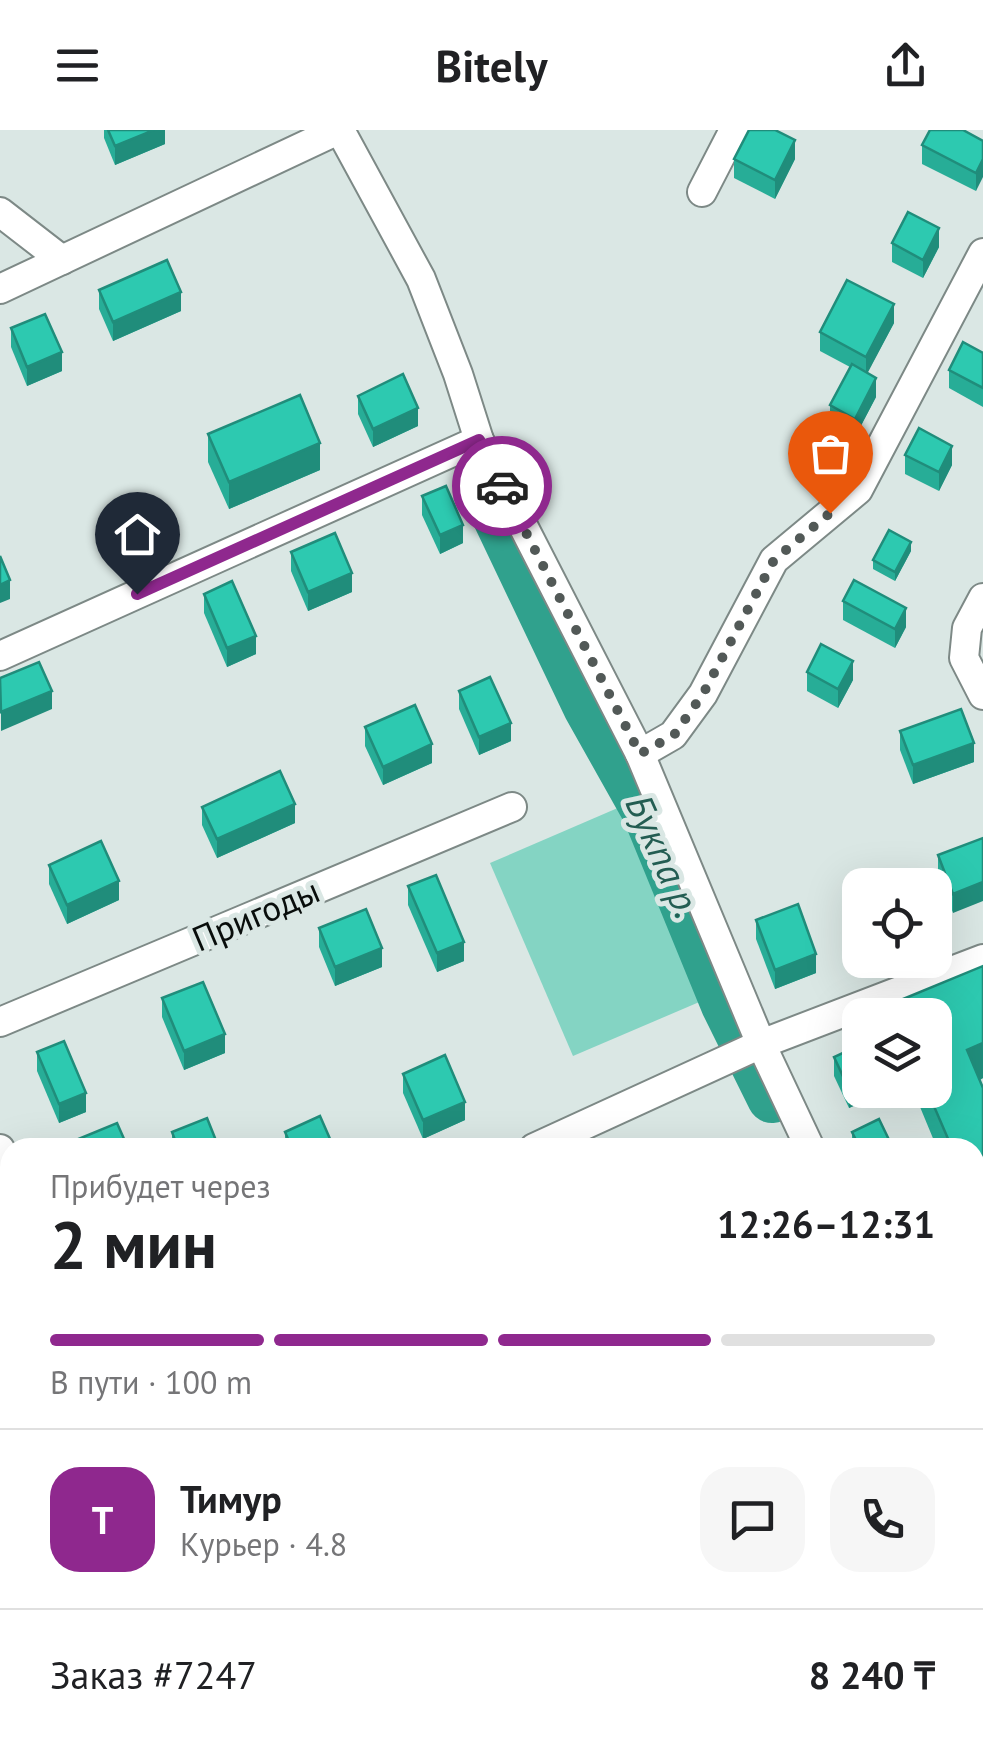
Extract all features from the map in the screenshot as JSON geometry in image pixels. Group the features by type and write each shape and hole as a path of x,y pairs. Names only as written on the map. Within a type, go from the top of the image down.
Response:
{"street":[{"path":"0,288 339,130 420,279 479,440 640,754 761,1044 805,1138"},
{"path":"702,192 734,130"},
{"path":"0,212 62,260"},
{"path":"640,754 674,735 703,694 774,560 858,490 983,253"},
{"path":"0,656 479,440"},
{"path":"983,598 967,628 964,658 983,695"},
{"name":"Пригоды","path":"0,1022 512,808"},
{"path":"556,1138 761,1044 983,959"}],"green space":[{"path":"620,807 704,1000 573,1056 490,863"}],"building":[{"path":"108,130 154,130 115,146"},
{"path":"749,130 775,130 795,140 775,180 734,159"},
{"path":"930,130 963,130 983,141 983,159 976,173 922,145"},
{"path":"908,212 939,228 923,260 892,243"},
{"path":"167,260 181,292 113,322 99,290"},
{"path":"847,280 894,304 866,357 820,332"},
{"path":"45,314 62,352 27,367 11,328"},
{"path":"963,342 983,353 983,388 949,370"},
{"path":"852,364 876,378 855,419 830,405"},
{"path":"403,374 418,408 373,429 358,396"},
{"path":"300,395 320,443 229,482 208,434"},
{"path":"919,428 952,446 939,472 905,455"},
{"path":"446,486 463,525 440,535 422,496"},
{"path":"889,530 911,542 895,572 873,560"},
{"path":"335,533 352,573 308,592 291,552"},
{"path":"0,556 10,580 0,585"},
{"path":"854,580 906,608 895,629 843,601"},
{"path":"232,581 256,636 227,648 204,594"},
{"path":"821,644 853,661 838,689 807,672"},
{"path":"39,662 52,691 1,712 0,678"},
{"path":"490,677 511,723 479,737 459,691"},
{"path":"415,705 432,744 383,767 365,727"},
{"path":"961,709 974,743 913,765 900,731"},
{"path":"280,771 295,804 217,839 202,807"},
{"path":"983,838 983,882 953,894 952,868 943,868 938,855"},
{"path":"101,841 119,881 67,905 49,865"},
{"path":"436,875 464,942 437,953 408,886"},
{"path":"798,904 816,954 775,970 756,920"},
{"path":"366,909 382,948 335,967 319,928"},
{"path":"983,966 983,1043 967,1050 983,1088 983,1138 948,1138 935,1108 952,1108 952,998 906,998"},
{"path":"203,982 225,1034 184,1051 162,998"},
{"path":"64,1041 86,1093 59,1104 37,1052"},
{"path":"842,1053 842,1074 834,1057"},
{"path":"445,1055 465,1102 423,1120 403,1074"},
{"path":"320,1116 330,1138 288,1138 285,1132"},
{"path":"207,1118 215,1138 174,1138 172,1132"},
{"path":"879,1119 888,1138 855,1138 852,1132"},
{"path":"117,1123 124,1138 81,1138"}],"waterway":[{"name":"Букпа р.","path":"496,514 588,707 647,812 726,1005 772,1098"}],"way so far":[{"path":"502,486 640,754 674,735 703,694 774,560 830,513"}],"route":[{"path":"137,594 479,440 502,486"}]}
